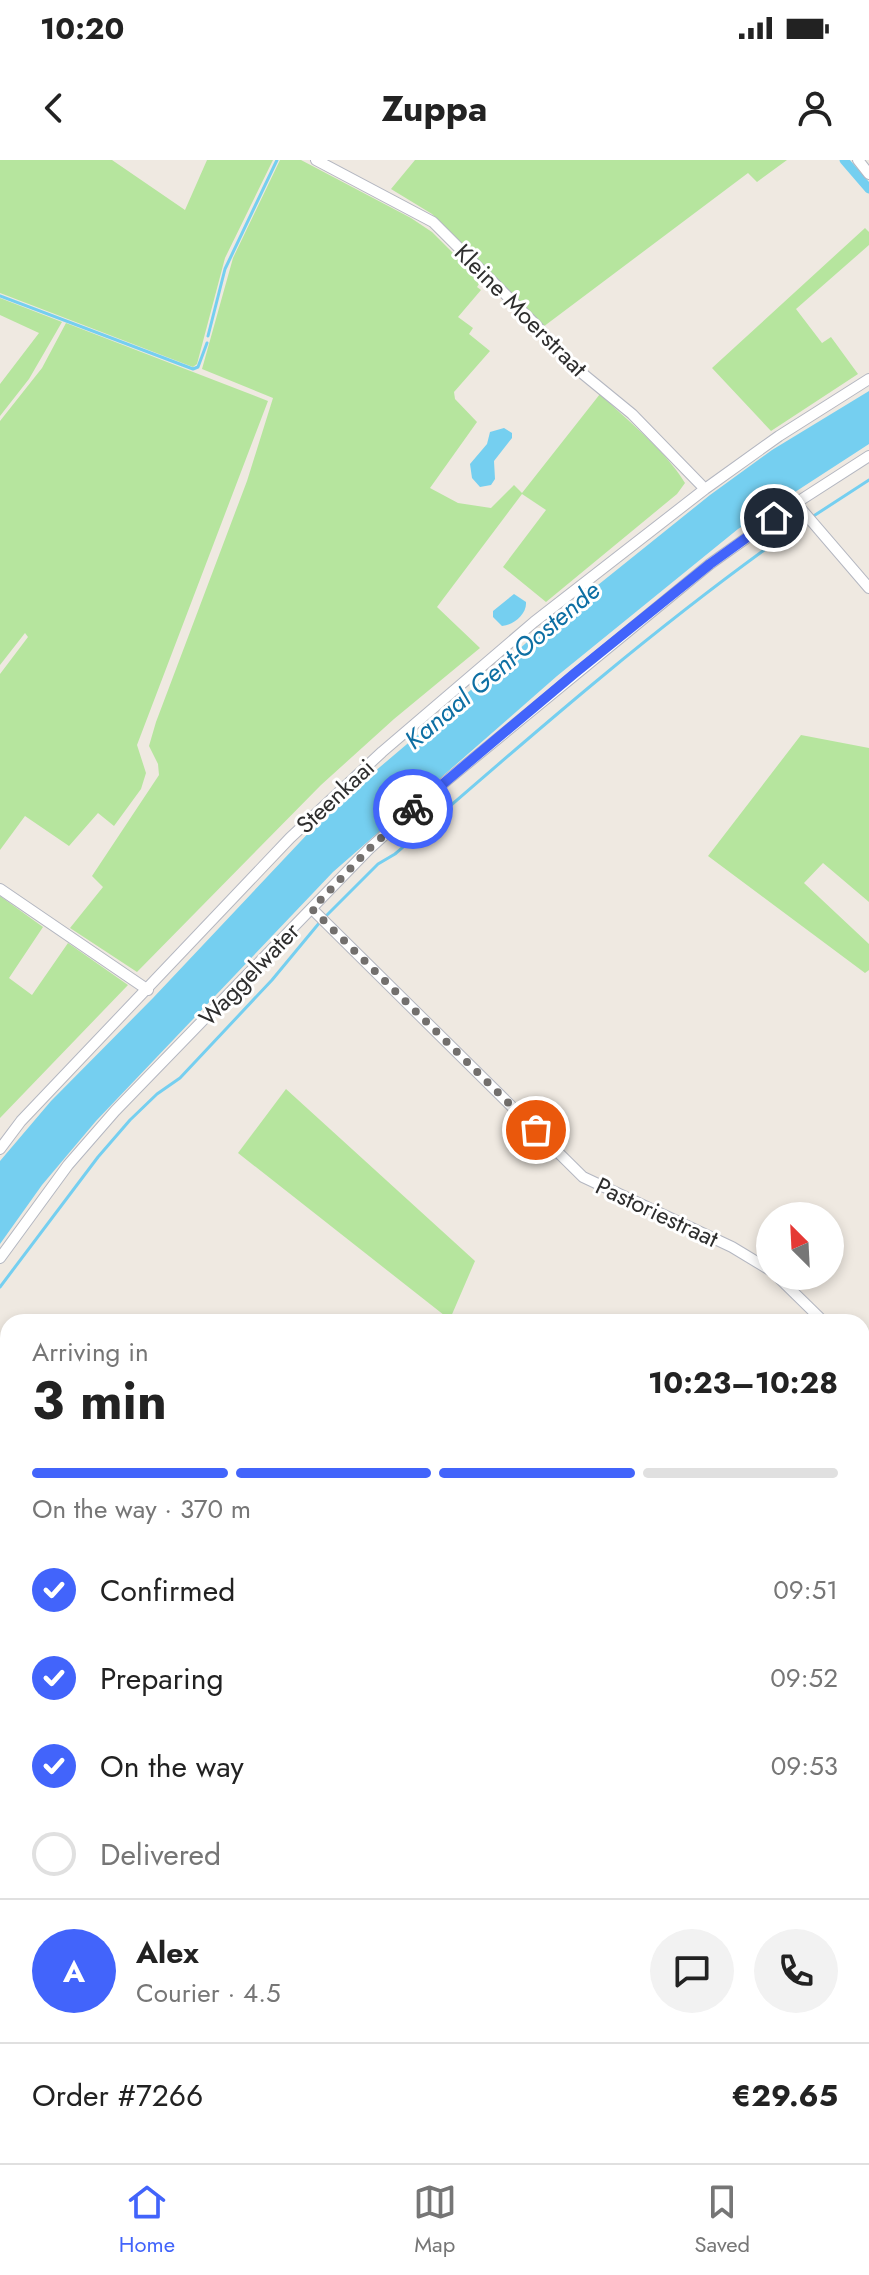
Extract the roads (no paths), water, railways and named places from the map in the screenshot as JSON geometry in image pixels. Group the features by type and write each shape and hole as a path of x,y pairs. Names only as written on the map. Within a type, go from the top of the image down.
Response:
{"street":[{"name":"Kleine Moerstraat","path":"316,160 433,222 536,325 566,360 632,414 705,489"},
{"path":"858,160 869,174"},
{"name":"Steenkaai","path":"0,1149 21,1121 290,838 382,752 534,622 705,489 768,443 869,379"},
{"name":"Waggelwater","path":"0,1258 68,1165 115,1111 319,915 369,849 423,800 710,564 869,456"},
{"path":"796,503 869,588"},
{"path":"0,889 148,990"},
{"name":"Pastoriestraat","path":"319,915 583,1177 732,1247 756,1262"},
{"path":"791,1290 816,1314"}],"water":[{"name":"Kanaal Gent-Oostende","path":"869,391 869,444 738,529 557,676 333,872 96,1121 42,1185 0,1244 0,1161 51,1101 316,825 532,638 710,495 772,450"},
{"path":"504,428 512,433 512,438 494,461 495,479 491,485 480,487 472,478 470,464 487,444 490,432"},
{"path":"514,594 526,602 524,611 515,621 502,626 493,617 493,611"}],"waterway":[{"path":"208,336 225,269 277,160"},
{"path":"844,160 869,189"},
{"path":"0,296 193,369 198,367 207,343"},
{"path":"812,517 869,480"},
{"path":"0,1287 98,1157 130,1120 157,1094 180,1078 272,980 320,922 378,864 395,854 545,724 698,599 805,521"}]}
